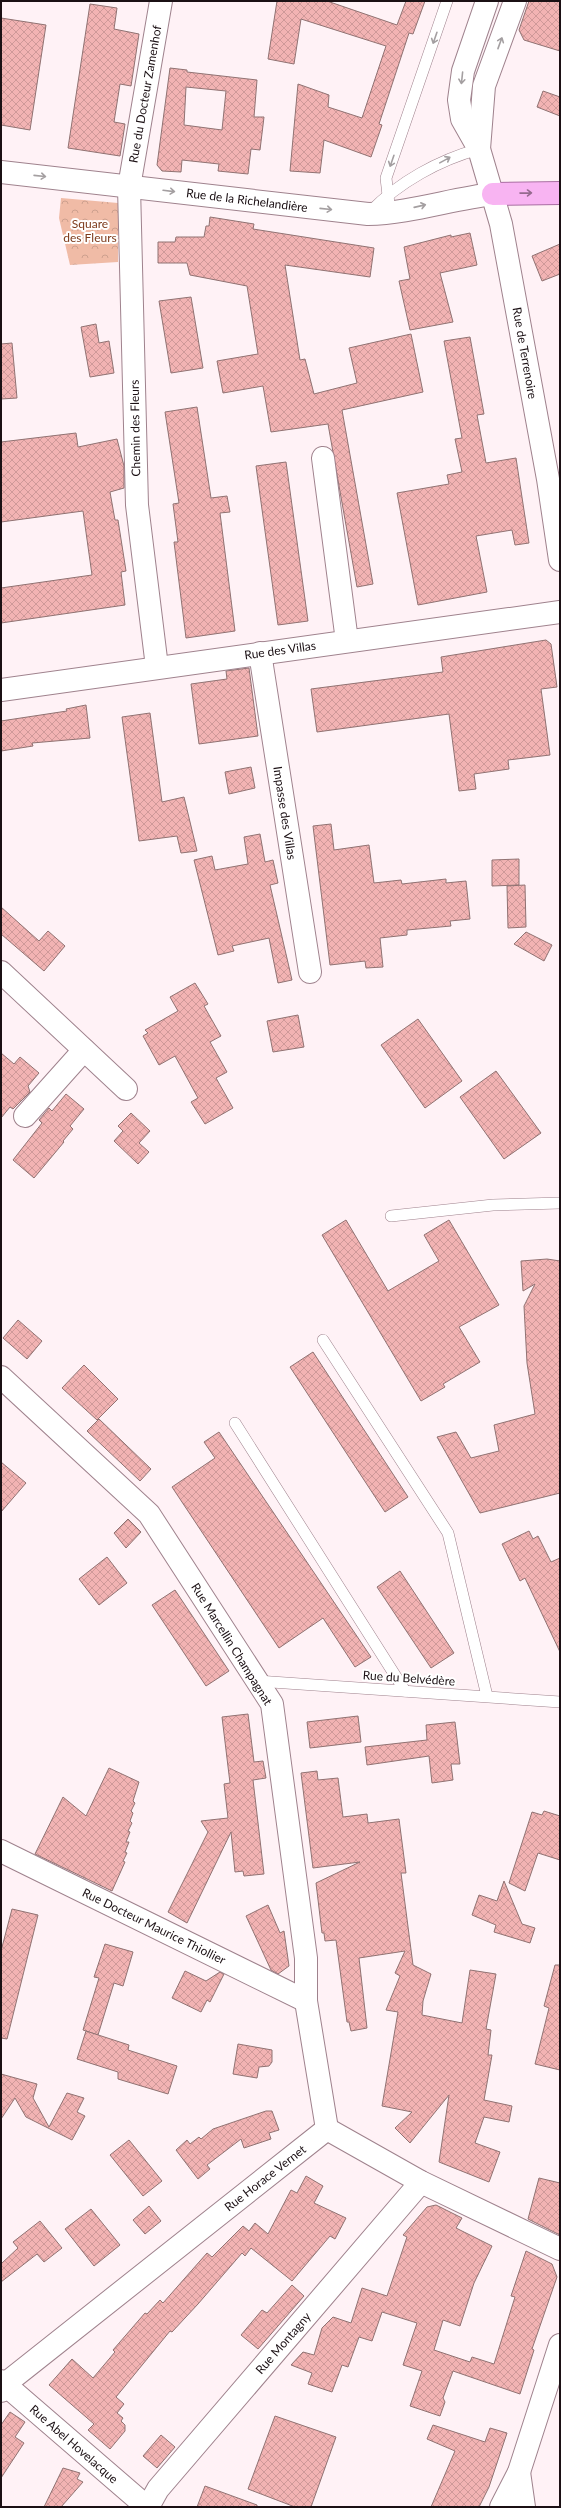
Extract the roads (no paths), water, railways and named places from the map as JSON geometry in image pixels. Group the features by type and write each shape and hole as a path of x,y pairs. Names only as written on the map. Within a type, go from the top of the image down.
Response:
{"highway":[{"path":"493,194 560,193"}],"street":[{"name":"Rue du Docteur Zamenhof","path":"129,187 161,1"},
{"name":"Rue de Terrenoire","path":"487,1 462,71 460,100 462,119 479,149 501,224 548,479 560,560"},
{"name":"Rue de Terrenoire","path":"479,149 484,86 515,1"},
{"name":"Rue de la Richelandière","path":"1,172 111,183 129,187 368,214 389,203 445,201 493,194"},
{"name":"Chemin des Fleurs","path":"129,187 137,505 157,668"},
{"path":"323,458 347,641"},
{"name":"Rue des Villas","path":"1,690 560,612"},
{"name":"Impasse des Villas","path":"260,653 310,972"},
{"path":"1,972 126,1089"},
{"path":"25,1116 84,1050"},
{"name":"Rue Marcellin Champagnat","path":"1,1377 149,1514 272,1704 306,1958 306,2001 327,2130"},
{"name":"Rue Docteur Maurice Thiollier","path":"1,1851 306,2001"},
{"path":"327,2130 421,2182 560,2249"},
{"name":"Rue Horace Vernet","path":"2,2385 327,2130"},
{"name":"Rue Montagny","path":"147,2507 158,2489 421,2182"},
{"path":"501,2507 519,2472 560,2345"},
{"name":"Rue Abel Hovelacque","path":"2,2385 147,2507"},
{"path":"519,2472 524,2507"}],"lane":[{"path":"447,1 386,178 389,203 454,156 479,149"},
{"path":"391,1216 493,1205 560,1203"},
{"path":"323,1340 448,1534 487,1696"},
{"path":"235,1422 405,1691"},
{"name":"Rue du Belvédère","path":"257,1681 560,1702"}],"park label":[{"name":"Square des Fleurs","path":"90,230"}]}
